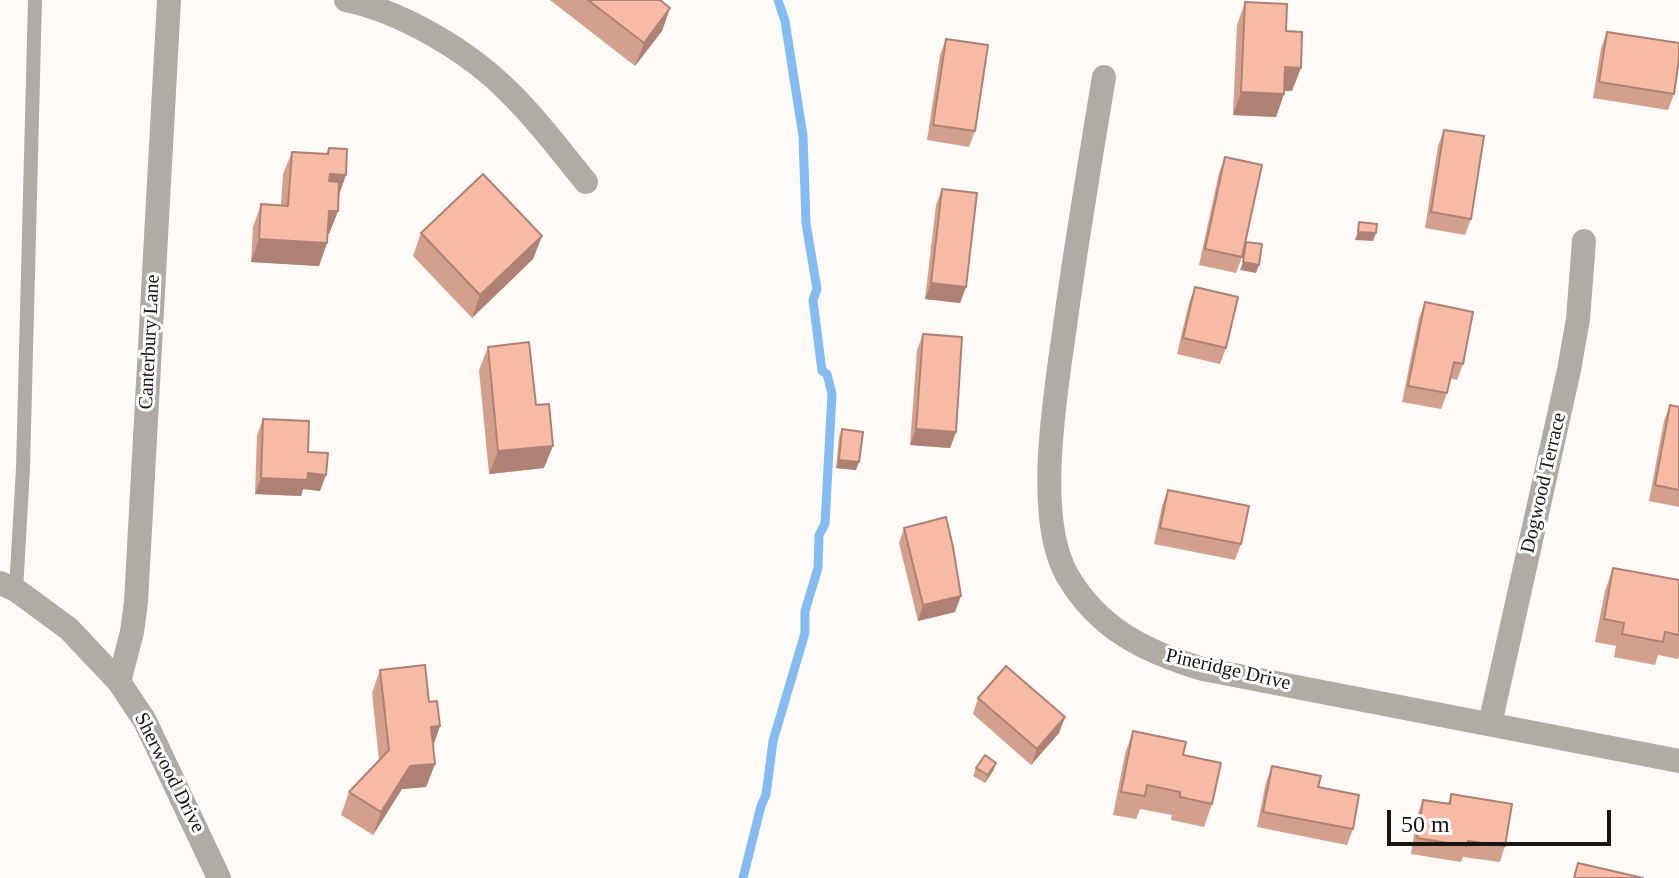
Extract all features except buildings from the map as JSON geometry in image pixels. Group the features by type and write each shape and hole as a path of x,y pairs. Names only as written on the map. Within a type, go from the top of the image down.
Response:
{"street":[{"name":"Canterbury Lane","path":"119,682 136,602 169,0"},
{"path":"346,0 413,24 439,38 488,73 511,93 586,182"},
{"name":"Pineridge Drive","path":"1104,77 1054,405 1049,485 1051,524 1058,554 1066,574 1083,599 1104,621 1131,641 1167,658 1203,669 1679,761"},
{"name":"Dogwood Terrace","path":"1490,724 1569,370 1578,319 1584,241"},
{"name":"Sherwood Drive","path":"8,586 69,629 119,682 145,721 219,878"}],"lane":[{"path":"8,586 23,468 35,0"}],"waterway":[{"path":"743,878 766,795 773,741 805,633 805,611 818,568 819,535 825,524 832,394 827,374 822,371 813,300 817,289 806,223 803,136 785,21 778,0"}]}
